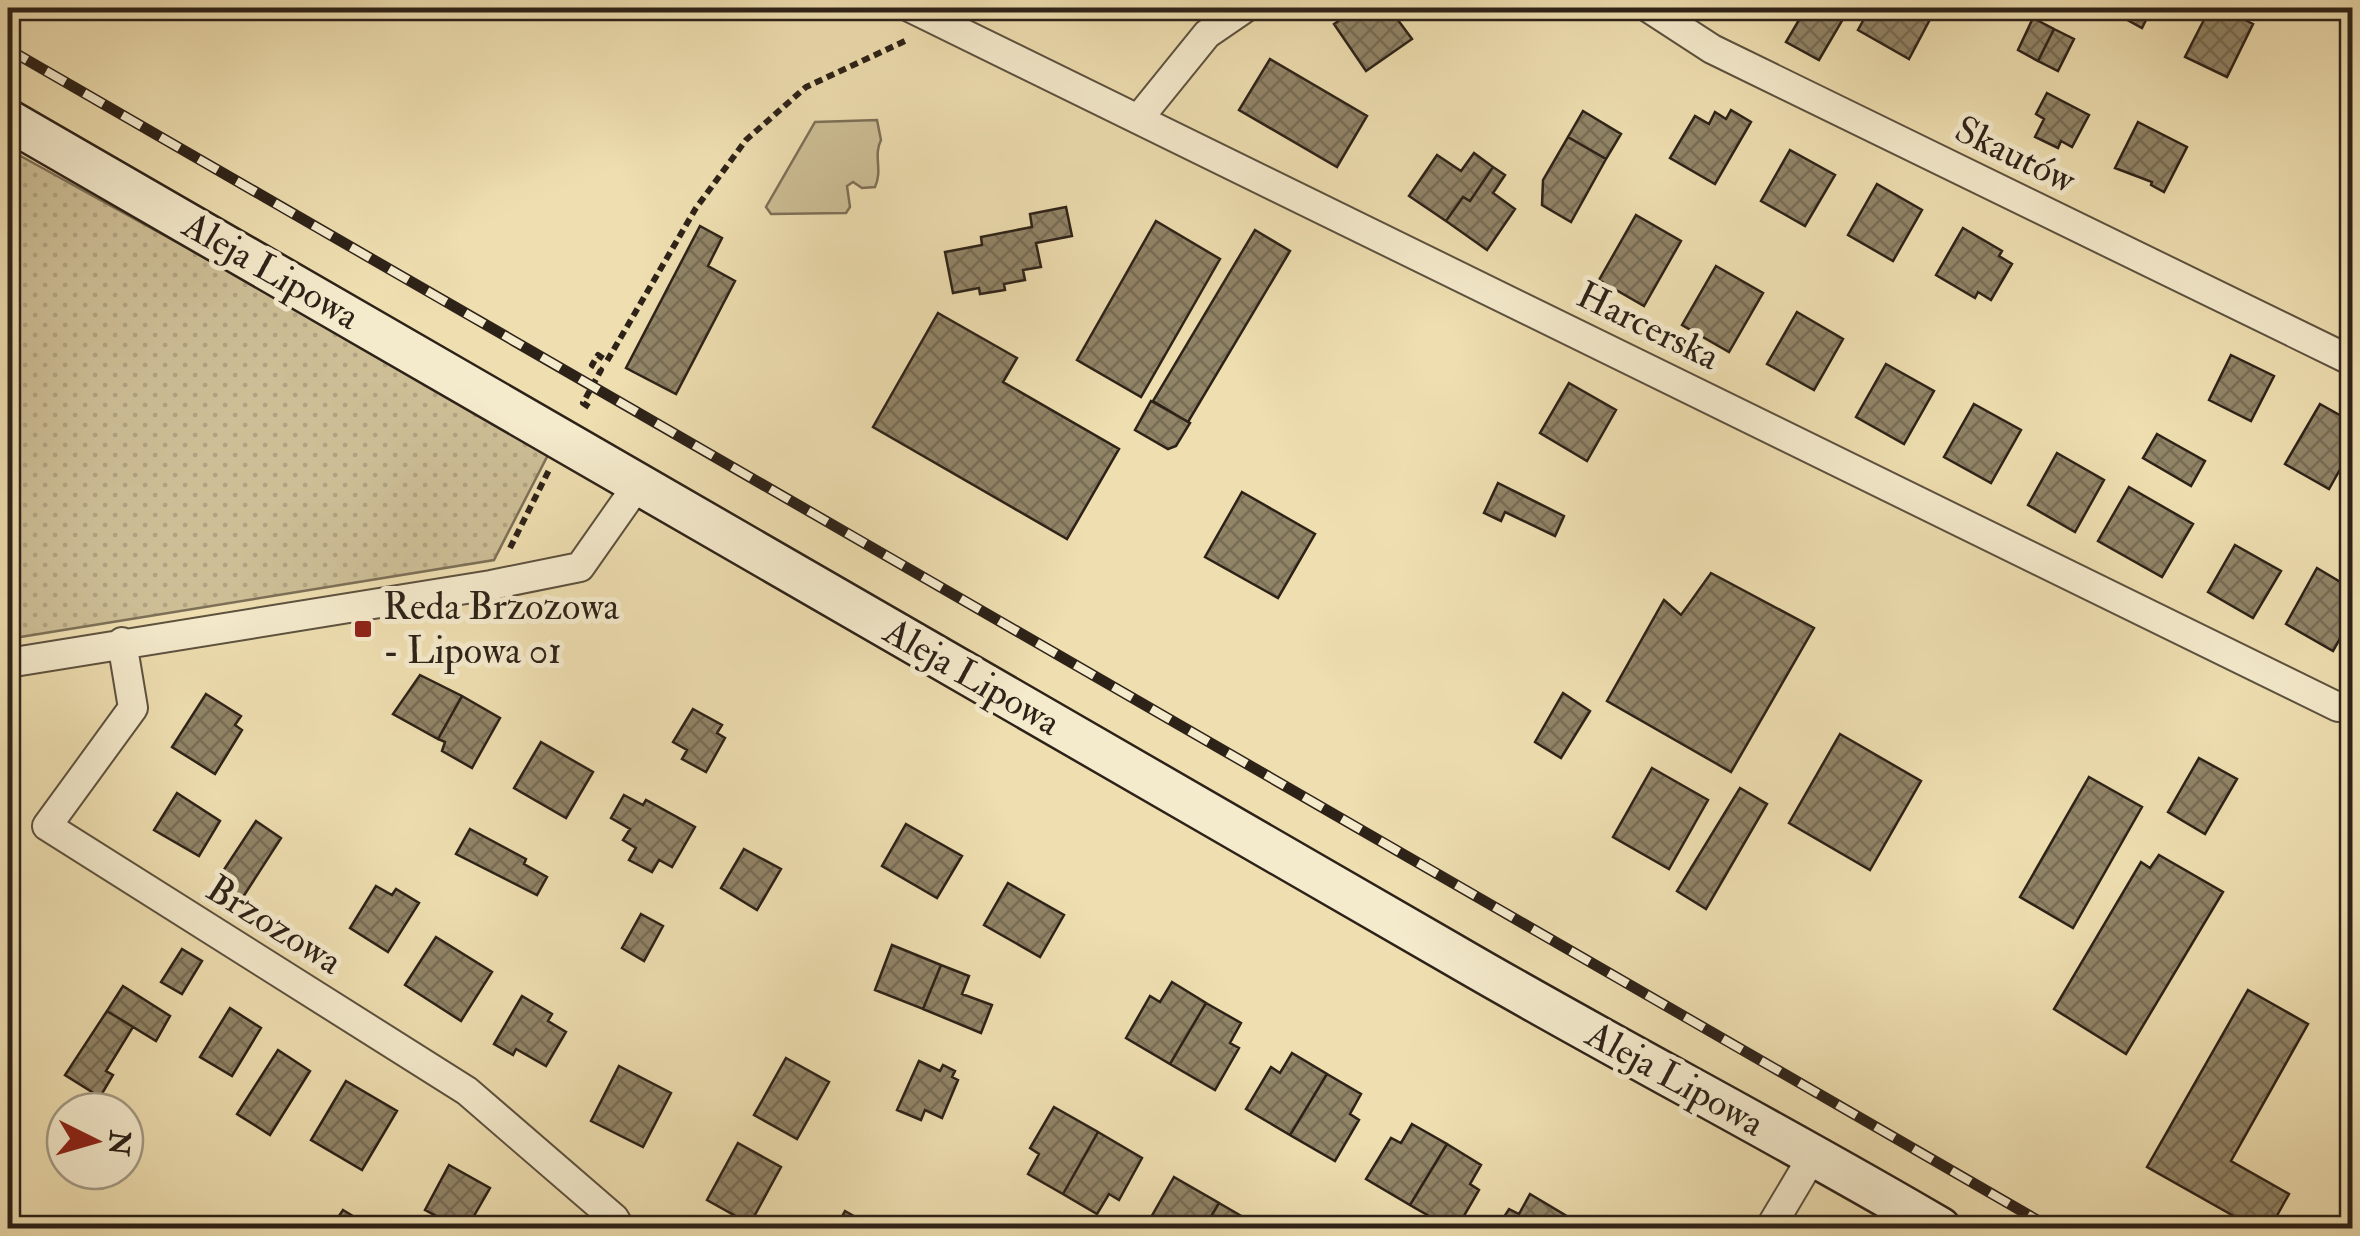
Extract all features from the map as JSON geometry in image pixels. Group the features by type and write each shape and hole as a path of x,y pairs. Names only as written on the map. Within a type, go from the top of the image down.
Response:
{"street":[{"name":"Harcerska","path":"911,8 2338,707 2352,702"},
{"path":"1138,118 1207,34 1245,8"},
{"name":"Skautów","path":"1649,8 1712,49 2352,362"},
{"name":"Aleja Lipowa","path":"8,120 1543,1007 1814,1154 1940,1228"},
{"path":"8,663 492,585 580,567 639,483"},
{"name":"Brzozowa","path":"122,642 132,708 47,826 467,1091 614,1218 620,1228"},
{"path":"1770,1228 1814,1154"}],"path":[{"path":"492,585 578,413 592,422 598,412 583,404 601,370 592,366 598,355 607,361 696,208 746,140 806,87 875,53 946,25"}],"shaded area":[{"path":"877,120 881,140 875,187 862,188 853,182 847,186 850,207 846,213 771,214 766,207 815,122"},
{"path":"8,149 551,449 494,560 8,639"}],"building":[{"path":"1358,8 1389,8 1412,39 1366,71 1334,24"},
{"path":"1806,8 1837,8 1846,14 1819,60 1786,42"},
{"path":"1870,8 1936,8 1909,59 1858,30"},
{"path":"2112,8 2152,8 2142,28"},
{"path":"2210,8 2220,8 2253,24 2227,77 2185,57"},
{"path":"2033,18 2054,29 2038,61 2018,50"},
{"path":"2054,29 2074,39 2058,71 2038,61"},
{"path":"1270,59 1367,116 1337,167 1239,110"},
{"path":"2047,93 2089,115 2072,147 2061,141 2058,148 2035,137 2044,119 2036,114"},
{"path":"1731,110 1751,122 1715,184 1670,158 1695,116 1709,124 1715,112 1726,119"},
{"path":"1583,111 1621,134 1606,159 1568,137"},
{"path":"2138,122 2187,147 2164,192 2152,182 2115,168"},
{"path":"1568,137 1606,159 1571,222 1542,205 1543,180"},
{"path":"1790,150 1835,175 1805,226 1761,201"},
{"path":"1474,153 1493,167 1470,201 1463,197 1446,221 1409,196 1437,155 1461,171"},
{"path":"1493,167 1505,175 1493,193 1515,209 1487,250 1446,221 1463,197 1470,201"},
{"path":"1877,184 1922,210 1893,261 1848,235"},
{"path":"1066,207 1072,236 1036,243 1041,267 1023,270 1025,280 1004,284 1005,290 980,294 979,288 953,293 945,252 982,245 981,237 1032,227 1030,214"},
{"path":"1636,215 1681,241 1644,306 1599,280"},
{"path":"1156,221 1220,259 1141,397 1077,360"},
{"path":"700,226 722,238 708,266 735,281 676,394 626,368"},
{"path":"1963,228 2002,251 1999,256 2012,264 1991,300 1978,292 1975,298 1936,275"},
{"path":"1255,230 1290,251 1188,422 1153,401"},
{"path":"1716,266 1763,293 1729,352 1682,325"},
{"path":"1797,312 1843,339 1814,390 1767,364"},
{"path":"938,313 1017,358 1003,382 1119,449 1067,539 873,427"},
{"path":"2231,355 2274,376 2251,421 2209,400"},
{"path":"1886,364 1934,391 1904,444 1856,417"},
{"path":"1569,383 1616,410 1587,461 1540,433"},
{"path":"1151,401 1190,423 1176,446 1168,449 1135,430"},
{"path":"1974,404 2021,430 1991,483 1944,457"},
{"path":"2320,404 2352,422 2352,448 2329,489 2285,464"},
{"path":"2157,434 2205,461 2191,486 2143,458"},
{"path":"2057,453 2104,480 2075,532 2028,505"},
{"path":"1498,483 1564,516 1555,536 1505,512 1501,521 1484,513"},
{"path":"2129,487 2193,524 2162,577 2098,541"},
{"path":"1242,492 1315,534 1278,598 1205,557"},
{"path":"2235,545 2281,571 2253,618 2208,592"},
{"path":"2317,568 2352,589 2352,617 2333,651 2286,624"},
{"path":"1711,573 1814,628 1731,772 1607,701 1664,600 1681,615"},
{"path":"420,675 462,696 438,739 393,714"},
{"path":"1563,693 1590,711 1561,758 1535,742"},
{"path":"206,694 241,716 235,725 242,730 215,774 172,747"},
{"path":"462,696 500,718 472,768 442,751 445,742 438,739"},
{"path":"693,709 722,725 717,733 725,738 706,772 682,759 687,750 673,742"},
{"path":"1840,734 1921,781 1870,870 1789,823"},
{"path":"541,742 593,772 566,818 514,788"},
{"path":"2199,758 2237,779 2205,834 2168,812"},
{"path":"1652,768 1708,800 1669,869 1613,837"},
{"path":"2089,777 2142,807 2073,928 2020,897"},
{"path":"1740,788 1767,804 1706,909 1677,891"},
{"path":"177,793 220,821 199,856 154,830"},
{"path":"624,795 643,805 646,800 695,827 672,867 659,860 652,872 629,860 636,848 623,840 630,829 611,818"},
{"path":"256,821 281,838 234,911 208,894"},
{"path":"906,824 962,856 937,898 882,866"},
{"path":"470,829 526,859 524,864 547,877 537,895 456,854"},
{"path":"744,849 781,869 757,910 721,888"},
{"path":"2159,855 2223,892 2126,1054 2054,1009 2141,862 2150,868"},
{"path":"1008,883 1064,915 1040,957 984,925"},
{"path":"376,886 392,895 396,889 419,903 388,952 350,928"},
{"path":"641,914 663,926 644,961 622,948"},
{"path":"436,937 492,972 461,1021 405,985"},
{"path":"892,945 941,965 923,1009 875,990"},
{"path":"182,949 202,961 182,994 161,982"},
{"path":"941,965 969,976 962,994 992,1005 981,1033 923,1009"},
{"path":"1172,982 1206,1003 1170,1064 1126,1038 1150,996 1160,1002"},
{"path":"123,986 170,1016 156,1041 107,1011"},
{"path":"2248,990 2308,1024 2231,1161 2289,1194 2270,1228 2255,1228 2147,1167"},
{"path":"522,996 552,1014 548,1021 566,1032 546,1066 516,1049 513,1055 494,1044"},
{"path":"1206,1003 1241,1023 1230,1043 1239,1048 1215,1090 1170,1064"},
{"path":"230,1008 261,1028 232,1076 200,1057"},
{"path":"107,1011 133,1027 106,1071 113,1075 104,1091 90,1091 65,1075"},
{"path":"278,1050 310,1071 270,1135 237,1114"},
{"path":"1292,1053 1327,1074 1290,1135 1246,1109 1271,1067 1280,1073"},
{"path":"786,1058 829,1082 797,1139 754,1115"},
{"path":"919,1061 940,1071 943,1065 955,1071 952,1077 958,1080 942,1118 925,1110 921,1120 897,1110"},
{"path":"619,1066 671,1093 643,1147 591,1121"},
{"path":"1327,1074 1361,1094 1350,1114 1359,1120 1335,1161 1290,1135"},
{"path":"346,1081 397,1111 362,1170 311,1140"},
{"path":"1054,1107 1098,1132 1063,1194 1028,1174 1039,1154 1030,1148"},
{"path":"1412,1124 1447,1144 1410,1205 1366,1179 1391,1138 1401,1143"},
{"path":"1098,1132 1142,1158 1119,1200 1109,1194 1097,1214 1063,1194"},
{"path":"738,1143 781,1167 750,1224 707,1200"},
{"path":"1447,1144 1481,1165 1470,1184 1479,1190 1457,1228 1450,1228 1410,1205"},
{"path":"449,1165 490,1188 467,1228 459,1228 425,1210"},
{"path":"1174,1177 1219,1203 1204,1228 1157,1228 1160,1225 1150,1219"},
{"path":"1530,1194 1565,1215 1557,1228 1497,1228 1509,1209 1519,1214"},
{"path":"1219,1203 1262,1228 1204,1228"},
{"path":"343,1210 366,1224 363,1228 331,1228"},
{"path":"845,1211 875,1228 836,1228"},
{"path":"1565,1215 1588,1228 1557,1228"}],"railway":[{"path":"8,49 2051,1228"}],"place":[{"name":"Reda Brzozowa - Lipowa 01","path":"363,629"}]}
